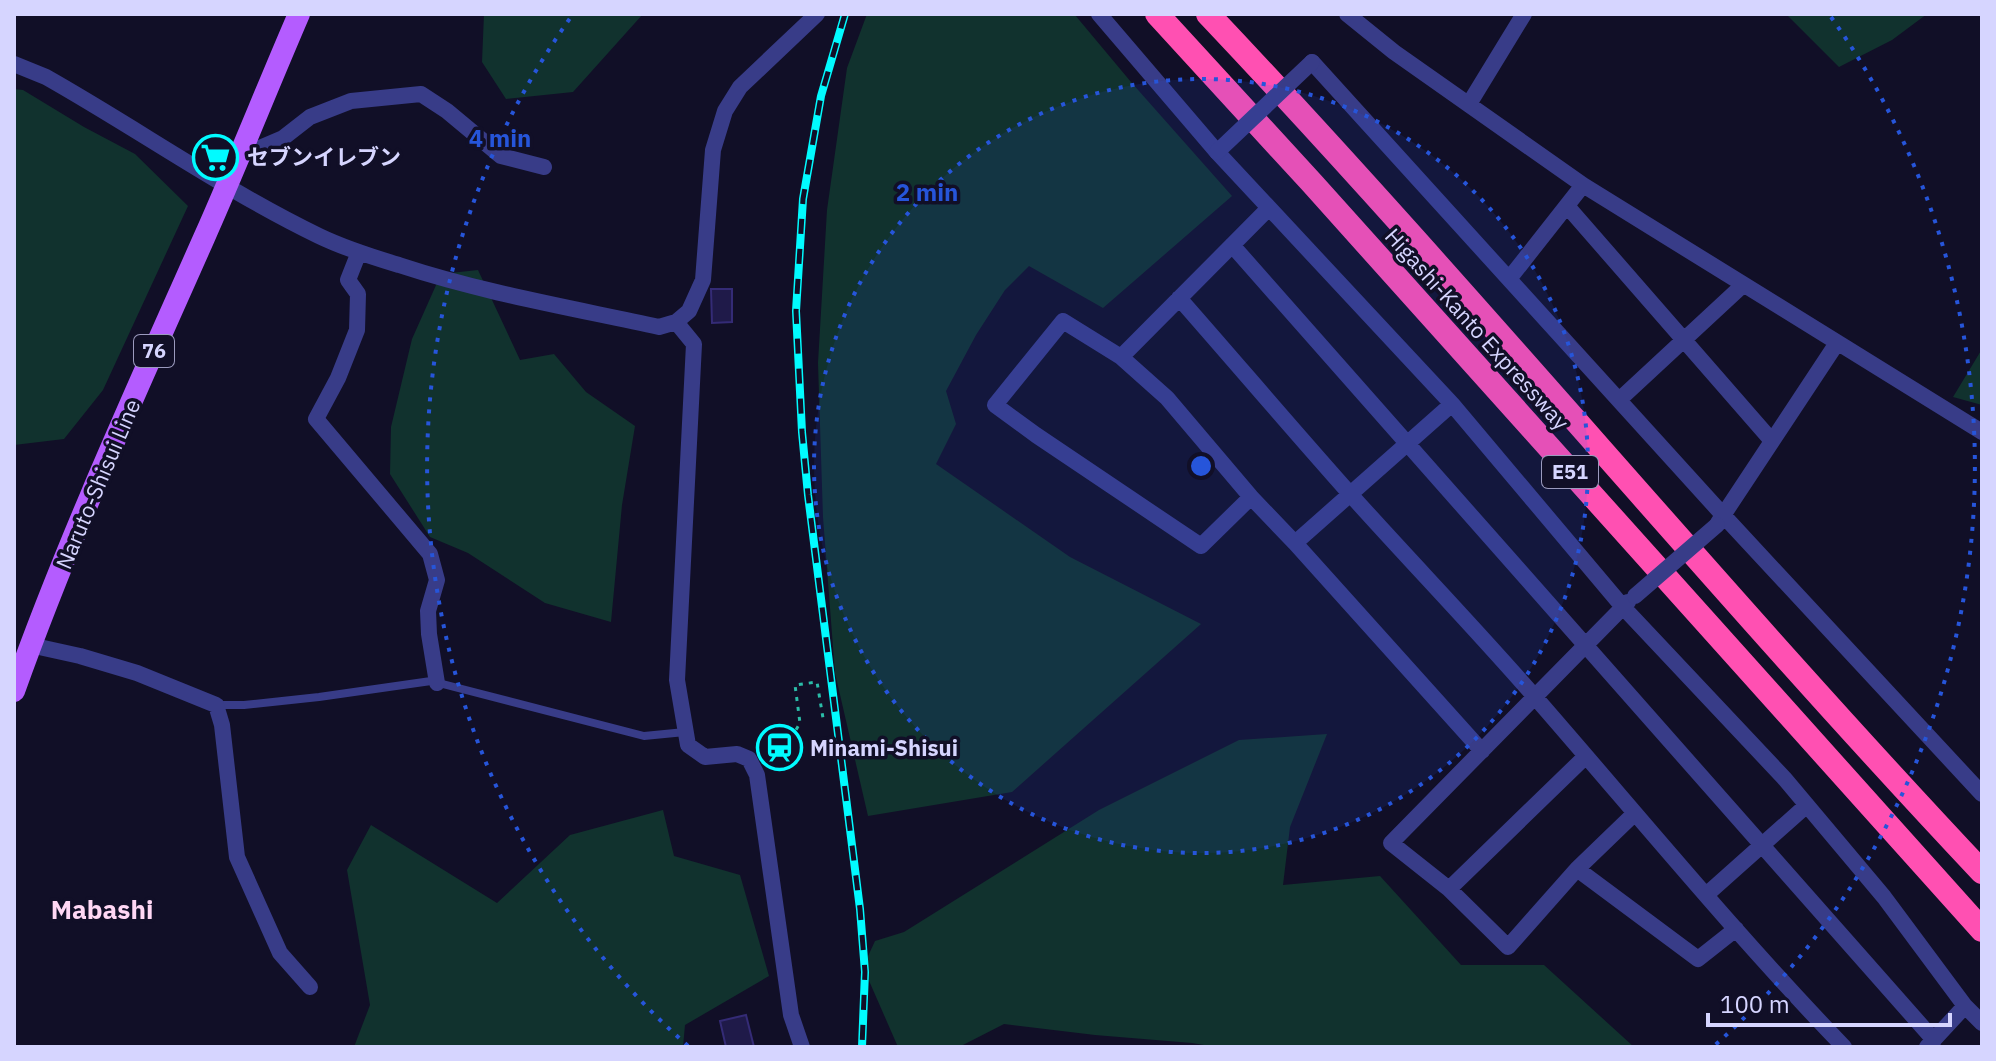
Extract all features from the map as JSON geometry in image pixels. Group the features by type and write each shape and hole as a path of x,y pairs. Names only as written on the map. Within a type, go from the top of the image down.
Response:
{"highway":[{"name":"Higashi-Kanto Expressway","path":"1157,14 1982,930"},
{"name":"Higashi-Kanto Expressway","path":"1208,14 1347,164 1648,504 1982,872"}],"main road":[{"name":"Naruto-Shisui Line","path":"14,691 114,441 299,14"}],"street":[{"path":"14,64 46,77 227,186 321,237 433,276 659,327 676,322 689,311 703,280 713,150 725,111 740,87 817,14"},
{"path":"1099,14 1217,152 1452,404 1784,778 1884,897 1965,1006 1982,1023"},
{"path":"1347,14 1394,52 1583,185 1982,432"},
{"path":"1469,104 1524,14"},
{"path":"1217,152 1312,62 1619,400 1720,520 1982,794"},
{"path":"239,157 283,138 310,117 351,101 421,94 447,111 501,156 544,167"},
{"path":"1509,279 1583,185"},
{"path":"1567,206 1772,441"},
{"path":"1121,357 1269,208"},
{"path":"1232,245 1763,845 1930,1043 1965,1006"},
{"path":"359,252 348,280 358,294 357,330 338,378 316,419 430,554 437,580 428,611 437,683"},
{"path":"1619,400 1743,285"},
{"path":"1179,298 1804,1006 1844,1047"},
{"path":"1251,497 1201,546 995,405 1063,321 1121,357 1167,398 1251,497 1482,751"},
{"path":"676,322 694,344 677,680 685,732 688,745 705,757 737,754 749,759 757,775 791,1015 802,1047"},
{"path":"1634,814 1577,869 1508,947 1449,889 1391,843 1586,644 1720,520 1837,343"},
{"path":"1295,543 1452,404"},
{"path":"30,645 137,673 216,705 222,725 237,857 280,953 310,987"},
{"path":"1449,889 1585,757"},
{"path":"1706,895 1807,805"},
{"path":"1577,869 1698,959 1736,929"}],"lane":[{"path":"216,705 319,697 431,681 644,736 685,732"}],"path":[{"path":"786,747 800,723 795,685 817,682 823,718"}],"green space":[{"path":"484,14 643,14 573,92 506,99 482,62"},
{"path":"867,14 1075,15 1232,196 1103,308 1029,266 1005,290 946,391 956,424 936,464 1070,557 1201,624 1012,792 868,816 835,673 823,517 818,363 827,210 847,68"},
{"path":"1786,14 1927,14 1892,40 1839,67"},
{"path":"14,89 23,90 135,154 188,206 103,390 64,439 14,445"},
{"path":"478,270 520,360 554,354 586,392 635,426 622,505 611,622 545,603 468,553 430,537 390,474 391,427 412,339 441,274"},
{"path":"1982,349 1982,405 1953,397"},
{"path":"1327,734 1290,827 1283,885 1380,876 1461,965 1544,965 1634,1047 1216,1047 1004,1024 959,1047 898,1047 863,967 875,941 904,932 1099,810 1239,740"},
{"path":"663,810 674,856 740,875 769,976 685,1025 683,1047 354,1047 370,1005 347,870 371,825 497,903 570,835"}],"building":[{"path":"711,289 732,289 732,322 712,323"},
{"path":"784,737 788,761 774,763 770,739"},
{"path":"746,1015 754,1047 726,1047 720,1021"}],"railway":[{"path":"845,14 821,96 803,199 796,311 808,495 860,909 865,972 862,1047"}],"place":[{"name":"セブンイレブン","path":"216,157"},
{"name":"Minami-Shisui","path":"779,748"}],"district":[{"name":"Mabashi","path":"102,910"}]}
